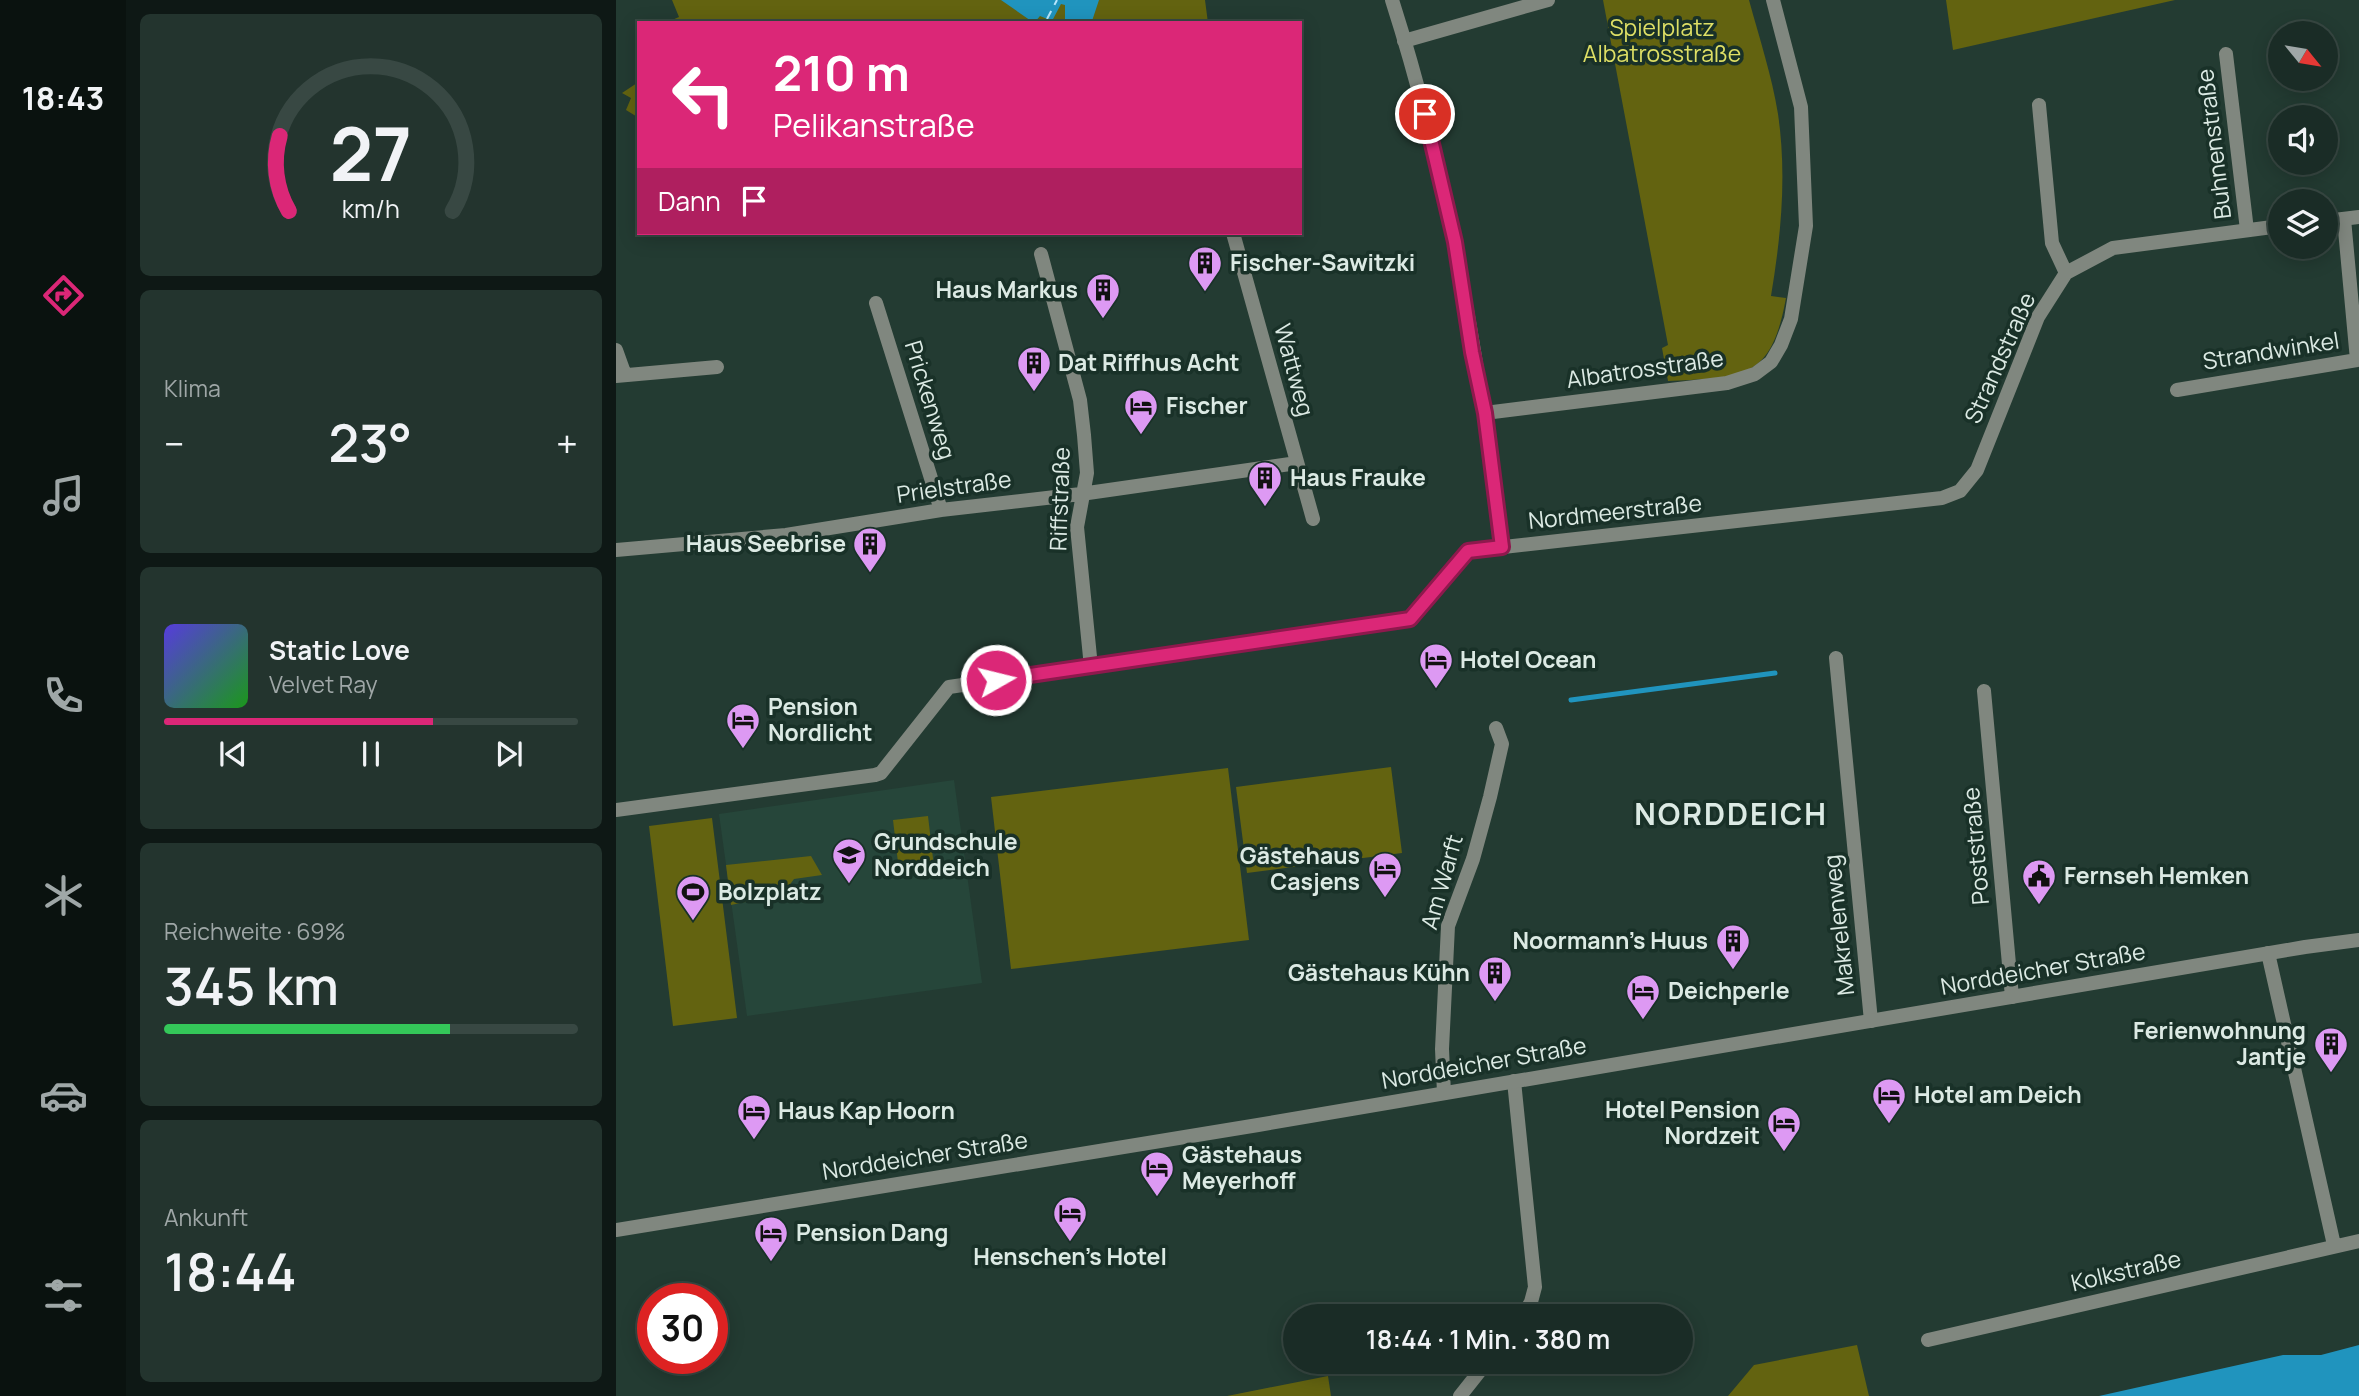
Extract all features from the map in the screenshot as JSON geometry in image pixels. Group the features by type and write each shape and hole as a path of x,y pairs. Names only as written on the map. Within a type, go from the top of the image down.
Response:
{"street":[{"path":"1392,0 1433,141 1455,242 1472,352 1485,413 1502,547"},
{"path":"1404,41 1548,0"},
{"name":"Albatrosstraße","path":"1485,413 1727,383 1755,374 1771,362 1781,345 1790,319 1806,226 1801,107 1773,0"},
{"name":"Buhnenstraße","path":"2226,54 2247,230"},
{"path":"2039,105 2052,243 2066,273"},
{"name":"Strandwinkel","path":"2177,390 2357,360 2352,218"},
{"name":"Strandstraße","path":"1942,498 1960,491 1977,470 2038,317 2066,273 2113,248 2268,227"},
{"name":"Wattweg","path":"1234,235 1313,519"},
{"name":"Riffstraße","path":"1041,254 1080,400 1087,473 1077,527 1091,667"},
{"name":"Prickenweg","path":"876,303 941,510"},
{"path":"616,350 621,376 717,367"},
{"name":"Prielstraße","path":"616,550 786,535 941,510 1082,494 1297,463"},
{"name":"Nordmeerstraße","path":"616,810 881,773 949,687 1410,619 1468,551 1942,498"},
{"name":"Makrelenweg","path":"1836,658 1871,1021"},
{"name":"Poststraße","path":"1984,691 2012,997"},
{"name":"Am Warft","path":"1444,1093 1448,926 1473,859 1490,797 1502,744 1496,728"},
{"name":"Norddeicher Straße","path":"616,1230 2359,940"},
{"path":"2269,953 2334,1245"},
{"path":"1514,1081 1535,1287 1530,1304"},
{"name":"Kolkstraße","path":"1928,1340 2359,1241"},
{"path":"1461,1396 1478,1374"}],"shaded area":[{"name":"Grundschule Norddeich","path":"954,780 982,983 747,1016 719,814"}],"green space":[{"path":"672,0 1205,0 1208,21 670,21 679,17"},
{"name":"Spielplatz Albatrosstraße","path":"1603,0 1749,0 1769,71 1781,137 1782,205 1771,296 1786,298 1780,325 1762,360 1750,369 1734,375 1668,381 1662,348 1668,345"},
{"path":"1946,0 2175,0 1953,50"},
{"path":"637,83 637,117 626,110 631,98 622,93"},
{"path":"1391,767 1402,853 1247,873 1236,787"},
{"path":"1228,768 1249,940 1011,969 991,797"},
{"path":"928,816 934,867 899,871 893,820"},
{"name":"Bolzplatz","path":"712,818 737,1018 673,1026 649,826"},
{"path":"811,856 822,875 794,879 783,894 731,905 726,865"},
{"path":"1857,1345 1869,1396 1728,1396 1754,1365"},
{"path":"1328,1376 1331,1396 1227,1396"}],"water":[{"path":"1001,0 1099,0 1092,21 1065,21 1065,5 1061,4 1052,21 1040,16 1036,21 1031,21"},
{"path":"2359,1345 2359,1396 2099,1396 2283,1355 2321,1355"}],"waterway":[{"path":"1571,700 1775,673"}],"ferry route":[{"path":"1047,19 1057,0"}],"place":[{"name":"Fischer-Sawitzki","path":"1205,293"},
{"name":"Haus Markus","path":"1103,320"},
{"name":"Dat Riffhus Acht","path":"1034,393"},
{"name":"Fischer","path":"1141,436"},
{"name":"Haus Frauke","path":"1265,508"},
{"name":"Haus Seebrise","path":"870,574"},
{"name":"Hotel Ocean","path":"1436,690"},
{"name":"Pension Nordlicht","path":"743,750"},
{"name":"Grundschule Norddeich","path":"849,885"},
{"name":"Gästehaus Casjens","path":"1385,899"},
{"name":"Fernseh Hemken","path":"2039,906"},
{"name":"Bolzplatz","path":"693,922"},
{"name":"Noormann's Huus","path":"1733,971"},
{"name":"Gästehaus Kühn","path":"1495,1003"},
{"name":"Deichperle","path":"1643,1021"},
{"name":"Ferienwohnung Jantje","path":"2331,1074"},
{"name":"Hotel am Deich","path":"1889,1125"},
{"name":"Haus Kap Hoorn","path":"754,1141"},
{"name":"Hotel Pension Nordzeit","path":"1784,1153"},
{"name":"Gästehaus Meyerhoff","path":"1157,1198"},
{"name":"Henschen's Hotel","path":"1070,1243"},
{"name":"Pension Dang","path":"771,1263"}],"district":[{"name":"NORDDEICH","path":"1731,815"}],"route":[{"path":"996,680 1410,619 1468,551 1502,547 1485,413 1472,352 1455,242 1425,114"}]}
